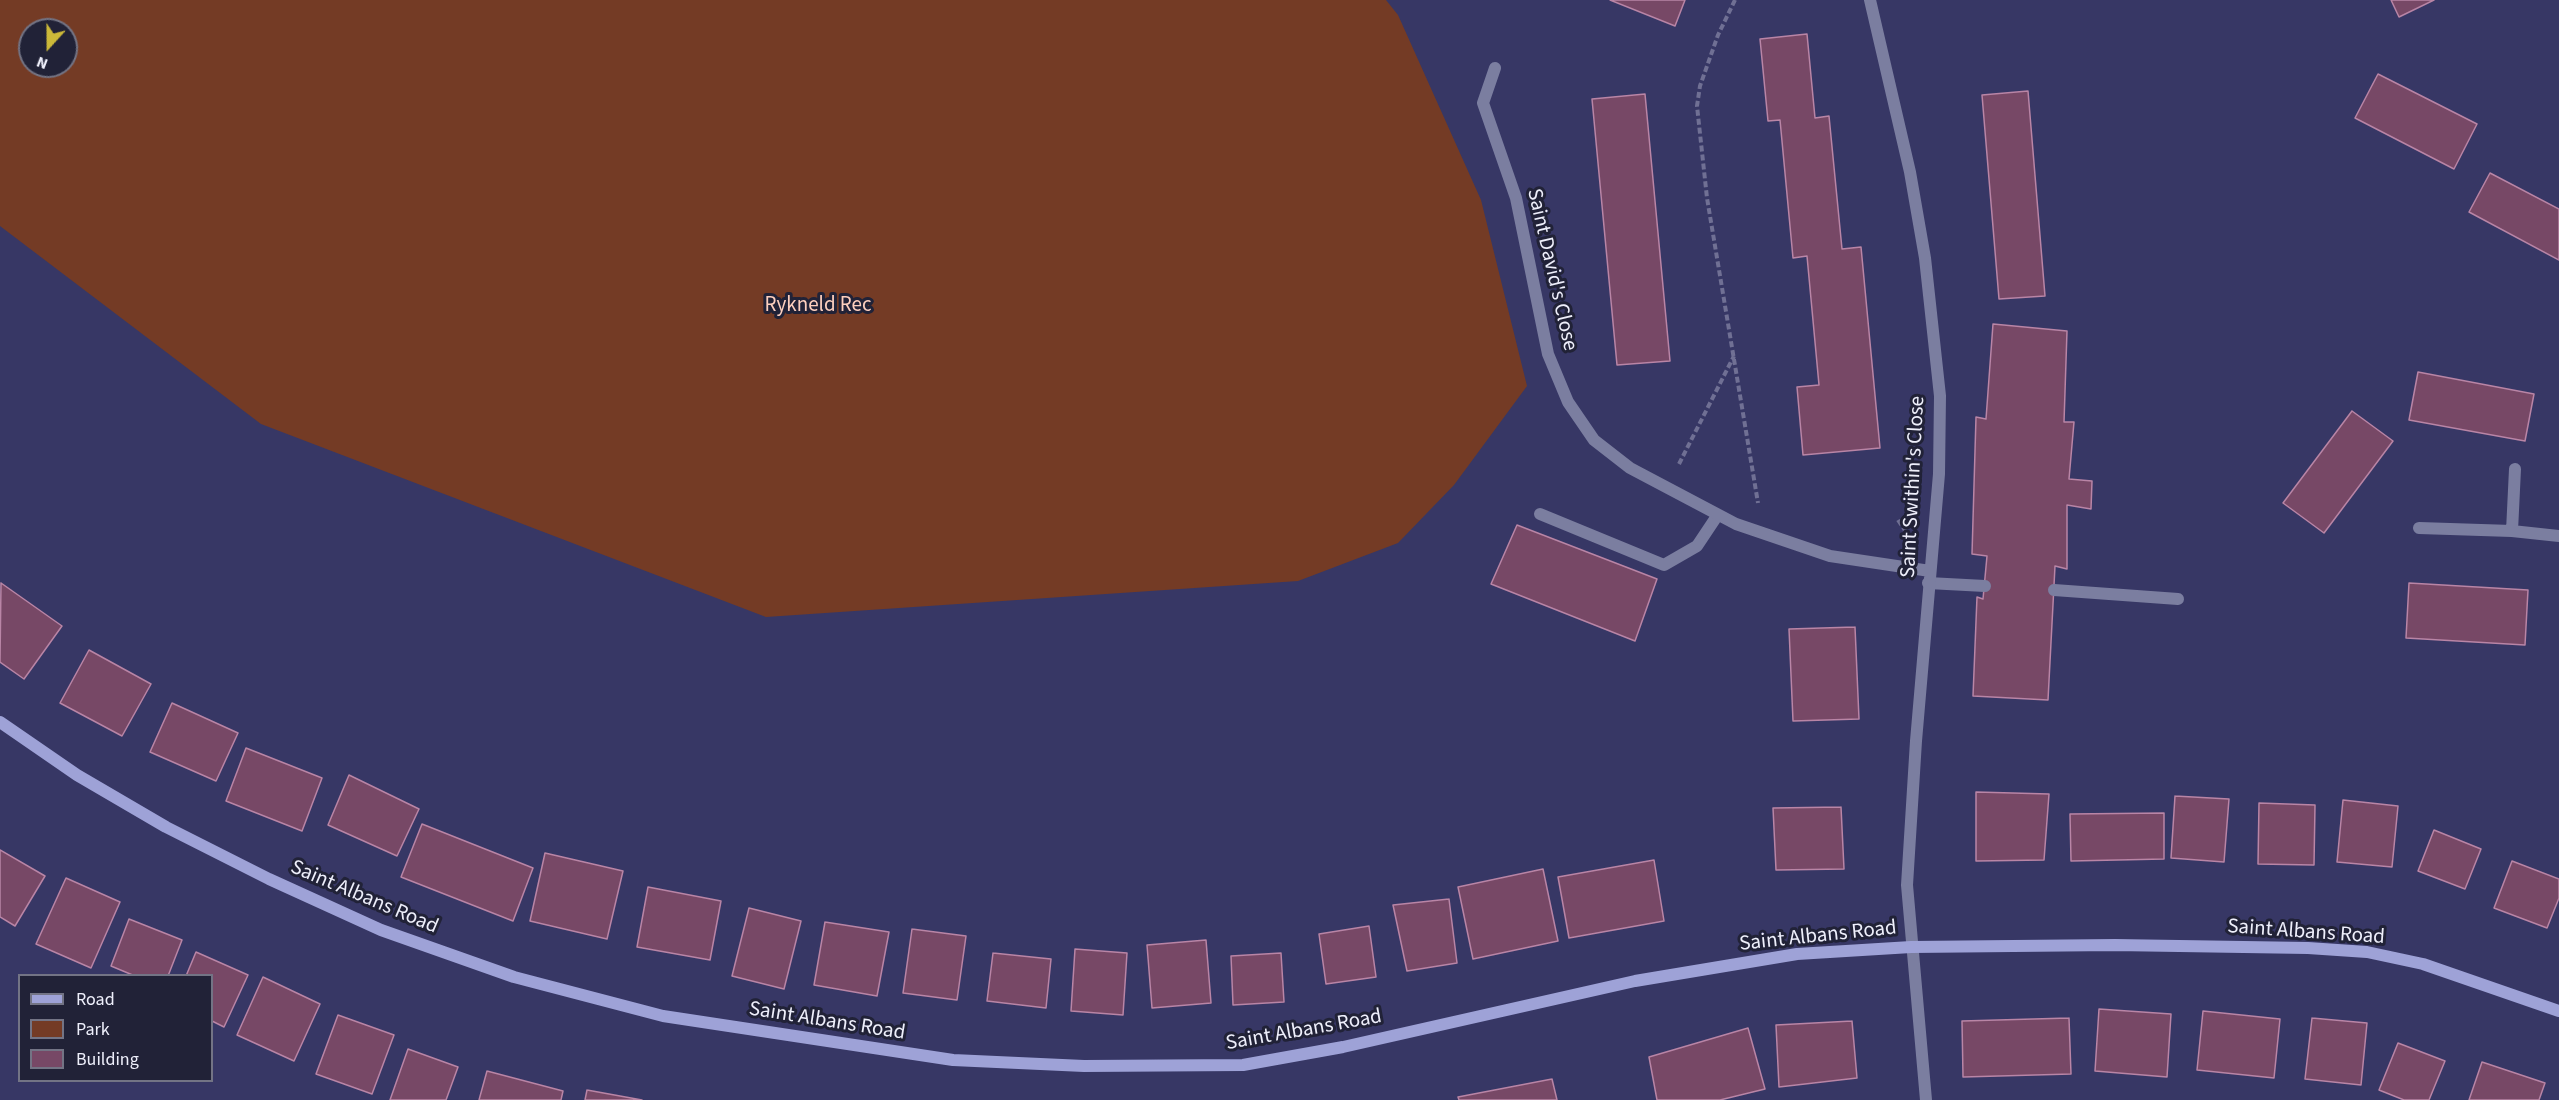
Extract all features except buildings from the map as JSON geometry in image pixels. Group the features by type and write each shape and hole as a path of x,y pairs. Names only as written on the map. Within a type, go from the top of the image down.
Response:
{"street":[{"name":"Saint Swithin's Close","path":"1870,0 1910,172 1925,258 1940,396 1939,462 1907,885 1926,1100"},
{"name":"Saint David's Close","path":"1495,68 1483,103 1516,198 1548,354 1568,402 1594,440 1630,468 1717,516 1830,556 1984,586"},
{"path":"2512,531 2515,469"},
{"path":"1540,514 1664,565 1696,546 1717,516"},
{"path":"2419,528 2512,531 2559,536"},
{"path":"2054,590 2178,599"},
{"name":"Saint Albans Road","path":"0,722 77,776 166,827 269,879 381,930 514,977 663,1016 953,1060 1084,1066 1243,1065 1398,1035 1635,981 1797,954 1911,947 2115,945 2308,948 2367,952 2423,964 2559,1011"}],"path":[{"path":"1735,0 1718,35 1700,86 1696,106 1706,187 1764,533"},
{"path":"1667,488 1735,355"}],"green space":[{"name":"Rykneld Rec","path":"0,0 1386,0 1398,15 1481,200 1527,386 1454,485 1398,543 1298,581 766,617 261,424 0,226"}]}
